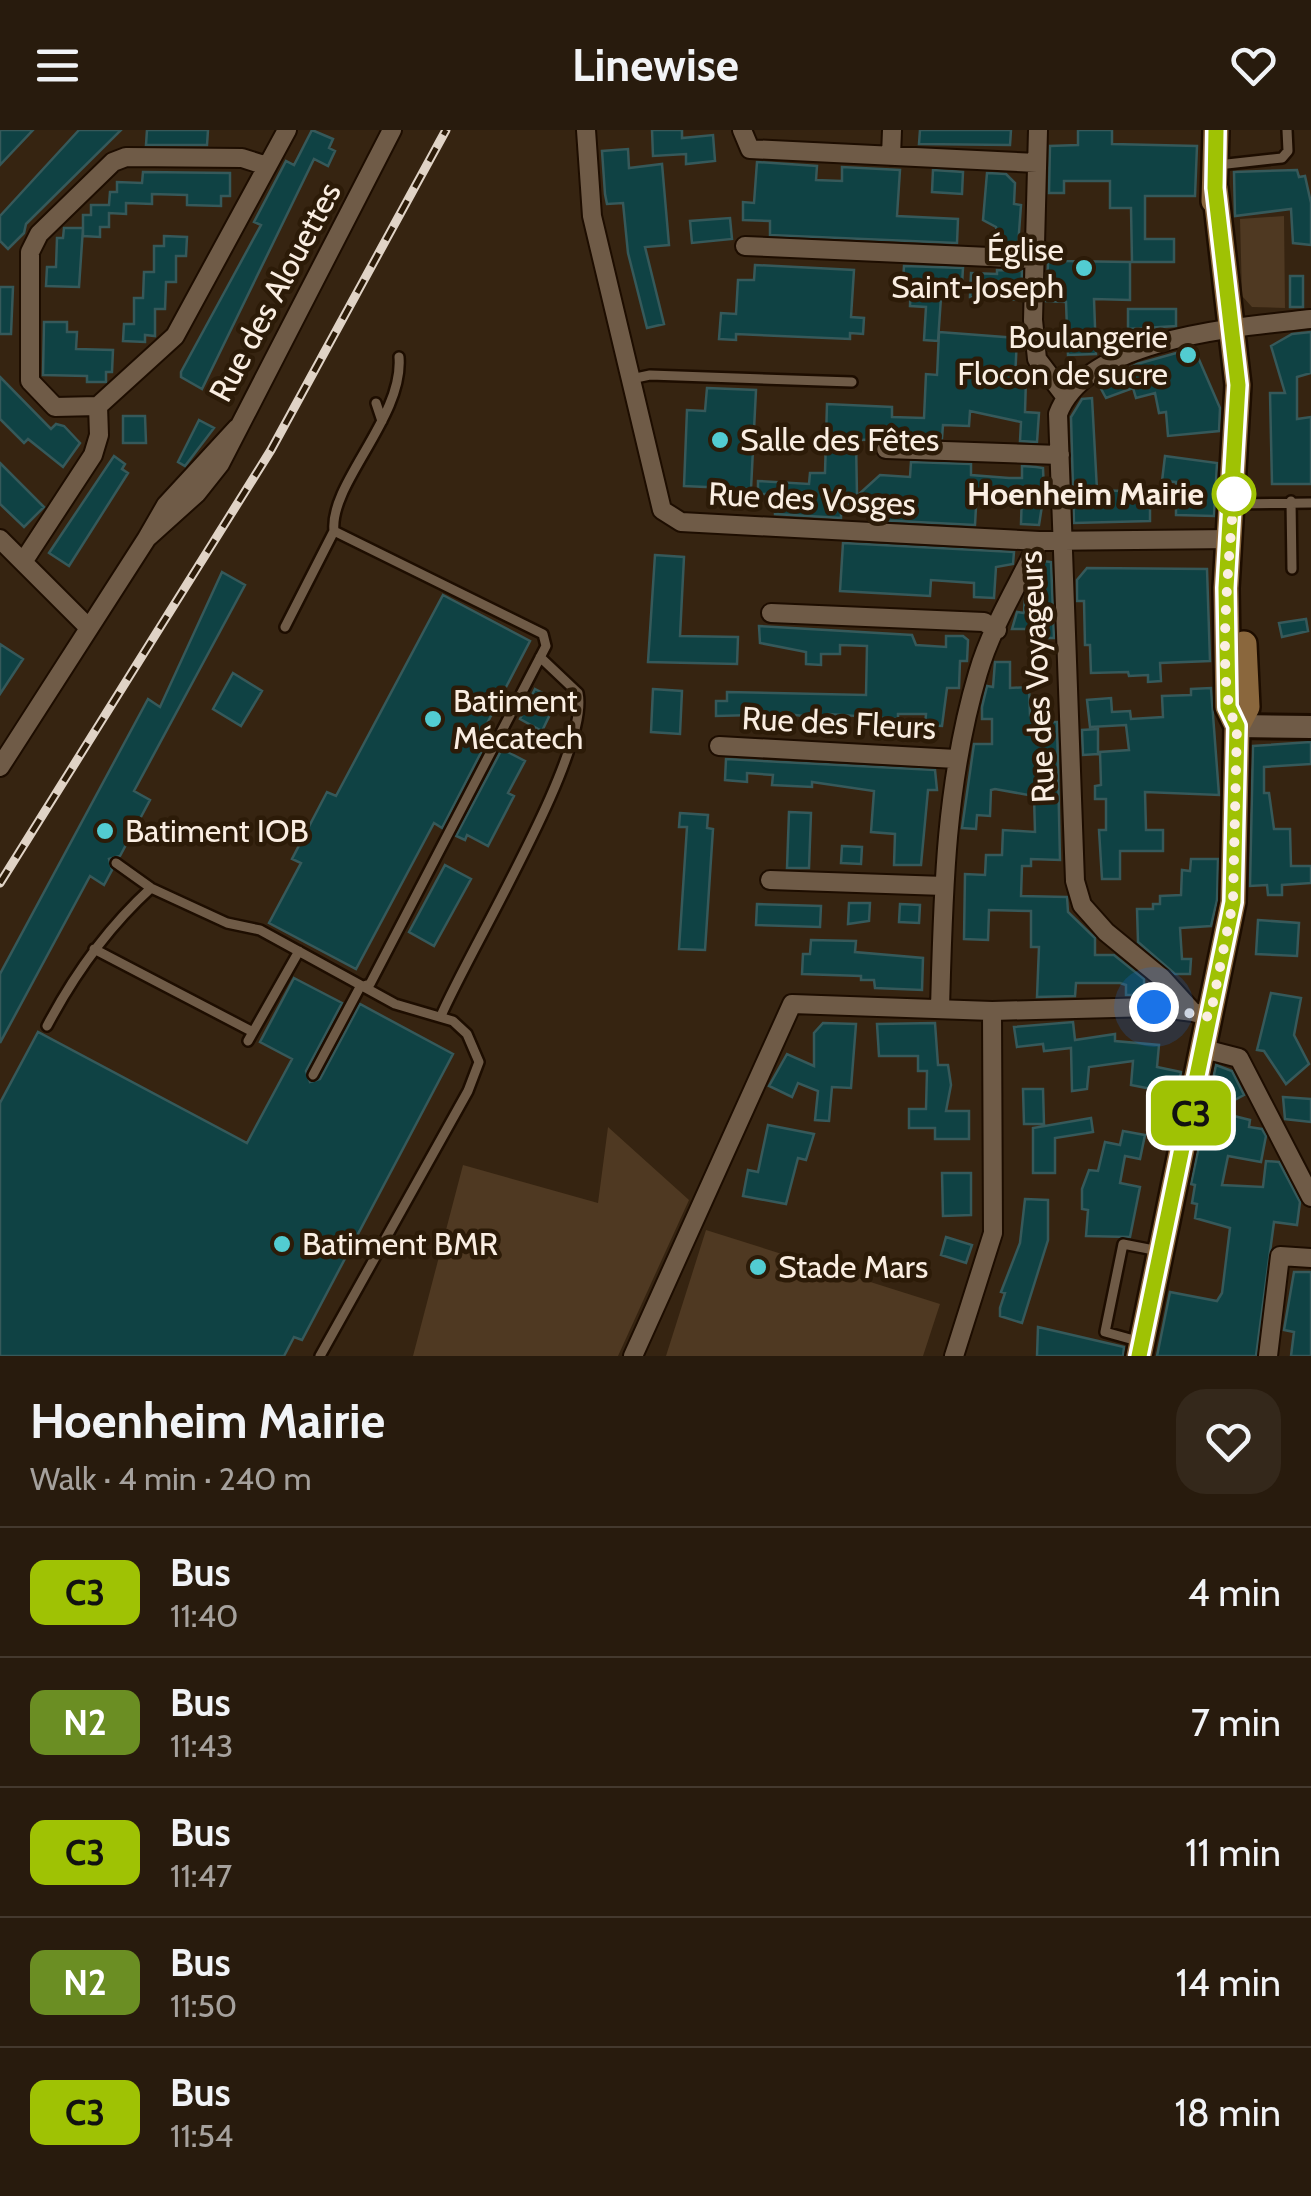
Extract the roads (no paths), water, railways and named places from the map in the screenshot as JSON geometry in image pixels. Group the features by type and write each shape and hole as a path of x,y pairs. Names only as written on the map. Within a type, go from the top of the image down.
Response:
{"main road":[{"path":"1141,1349 1204,1049 1202,1015 1233,902 1237,726 1247,707 1232,539 1236,423 1210,236 1216,130"}],"street":[{"path":"267,166 242,158 126,157 114,162 39,234 30,252 30,381 54,407 98,406 175,336 287,130"},
{"name":"Rue des Alouettes","path":"0,767 166,504 237,428 392,130"},
{"name":"Rue des Vosges","path":"586,130 592,216 662,510 681,522 1039,540 1232,539"},
{"path":"742,130 750,149 1037,163"},
{"path":"891,156 892,130"},
{"path":"1038,130 1037,359 1065,396 1094,371 1154,346 1221,330 1311,319"},
{"path":"745,246 1035,259"},
{"name":"Rue des Voyageurs","path":"1065,396 1058,414 1061,539 1069,631 1075,881 1082,905 1106,932 1202,1015"},
{"path":"24,562 93,455 99,436 98,406"},
{"path":"886,449 1060,455"},
{"path":"0,539 89,628"},
{"path":"940,1009 946,825 956,759 979,669 1039,540"},
{"path":"771,613 984,622 997,630"},
{"path":"1237,726 1309,722"},
{"name":"Rue des Fleurs","path":"719,746 956,759"},
{"path":"770,880 944,886"},
{"path":"633,1356 792,1004 992,1010 1154,1007 1202,1015"},
{"path":"954,1356 994,1232 992,1010"},
{"path":"1204,1049 1239,1058 1311,1197"},
{"path":"1268,1356 1280,1256 1311,1258"}],"lane":[{"path":"1215,177 1282,158 1288,151 1287,130"},
{"path":"284,627 334,531 332,512 382,421 400,370 399,357"},
{"path":"630,379 650,375 852,382"},
{"path":"376,403 382,421"},
{"path":"1234,504 1291,500 1311,503"},
{"path":"1291,500 1292,569"},
{"path":"313,1075 360,987 370,984 546,646 542,634 334,531"},
{"path":"441,1016 521,855 577,727 578,693 540,657"},
{"path":"116,863 151,888 227,923 260,930 394,1004 441,1016 468,1034 479,1062 468,1091 320,1356"},
{"path":"47,1026 94,949 151,888"},
{"path":"94,949 251,1037 299,951"},
{"path":"1141,1349 1104,1332 1123,1244 1164,1246"}],"railway":[{"path":"0,883 271,450 446,130"}],"place":[{"name":"Église Saint-Joseph","path":"1084,268"},
{"name":"Boulangerie Flocon de sucre","path":"1188,355"},
{"name":"Salle des Fêtes","path":"720,440"},
{"name":"Hoenheim Mairie","path":"1234,494"},
{"name":"Batiment Mécatech","path":"433,719"},
{"name":"Batiment IOB","path":"105,831"},
{"name":"Batiment BMR","path":"282,1244"},
{"name":"Stade Mars","path":"758,1267"}]}
